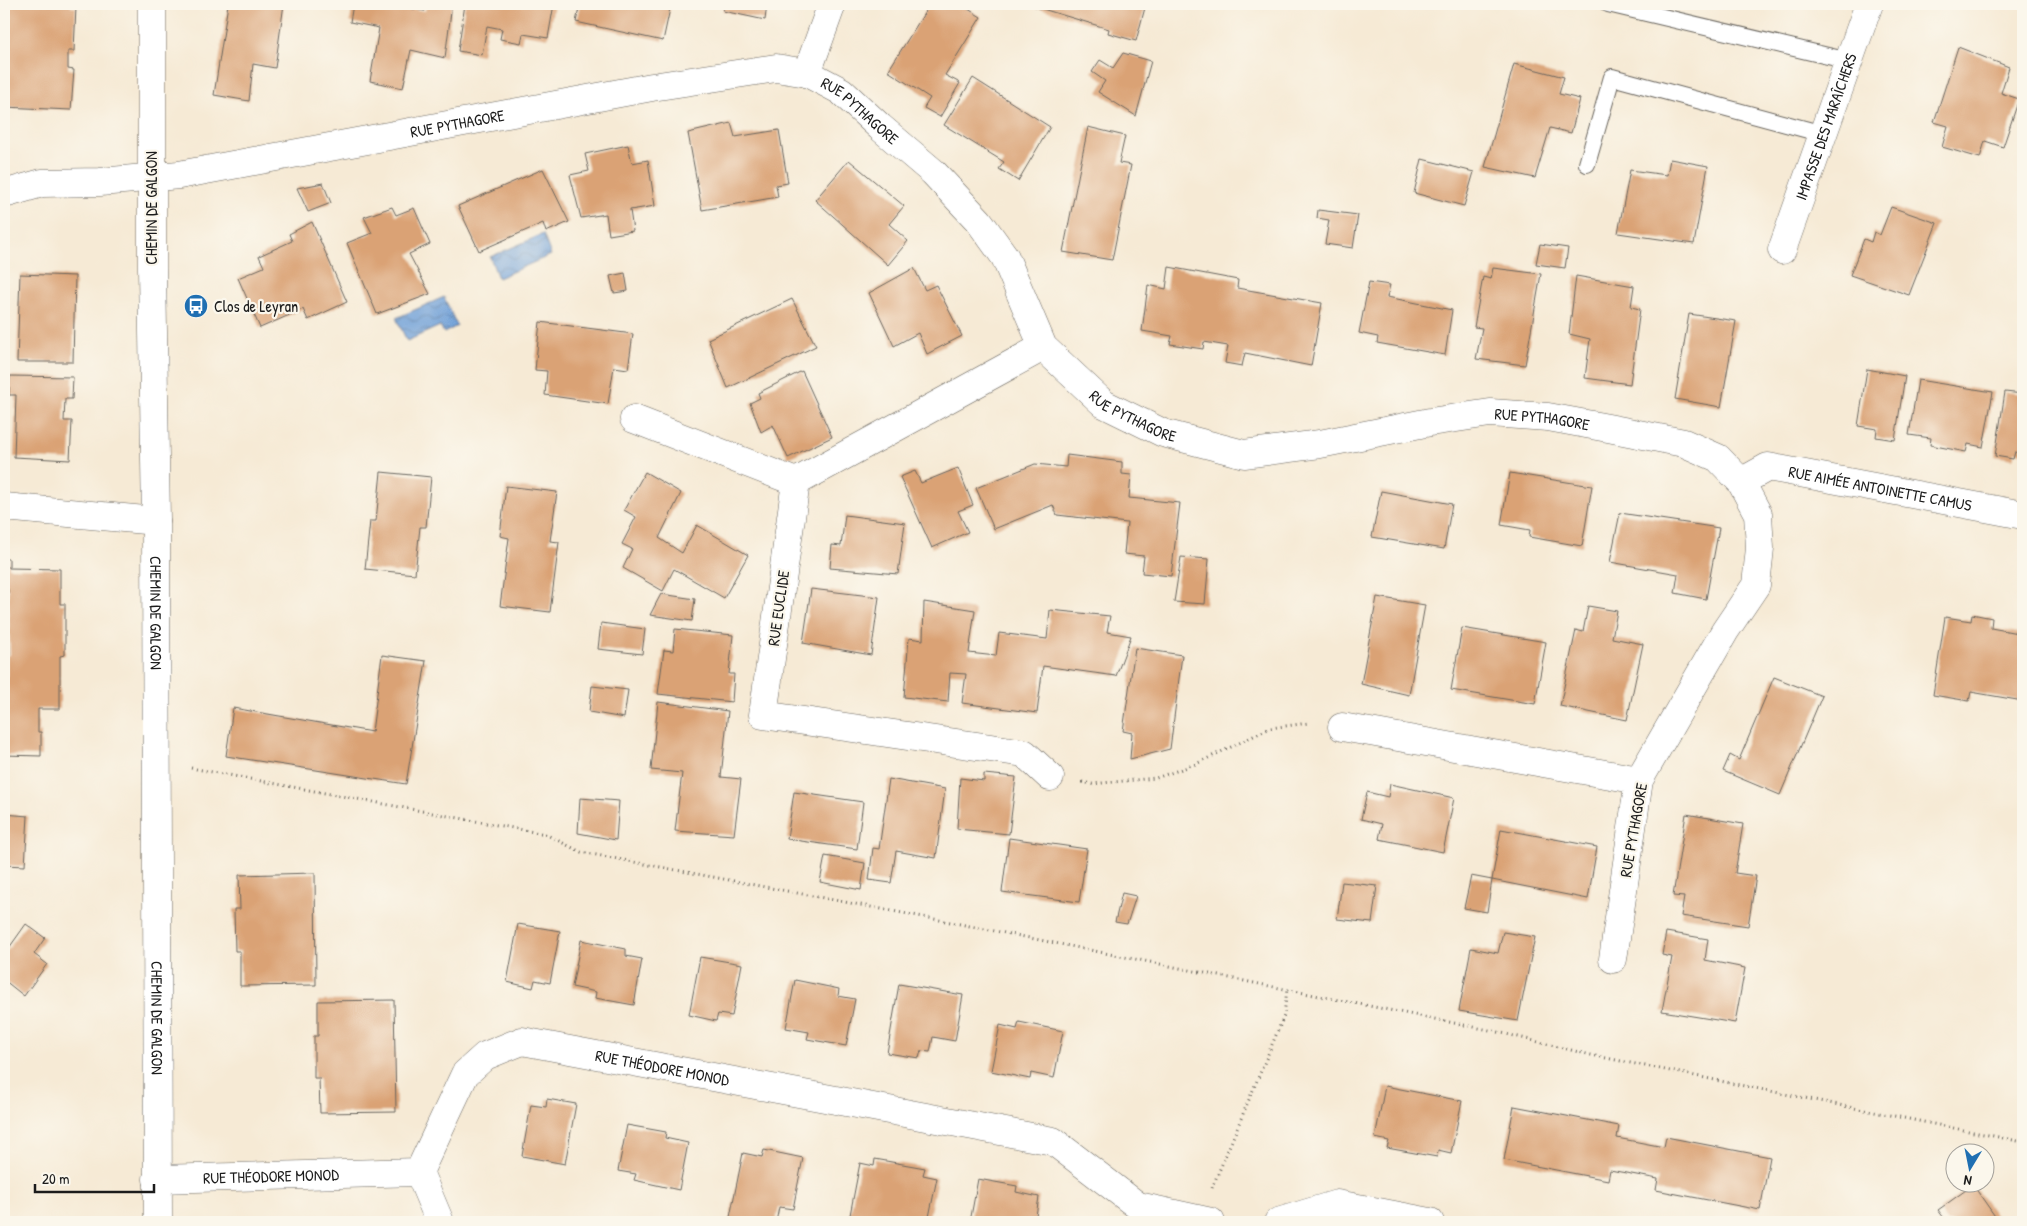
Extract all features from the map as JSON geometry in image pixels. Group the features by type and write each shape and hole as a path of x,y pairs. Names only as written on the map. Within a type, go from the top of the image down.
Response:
{"street":[{"name":"CHEMIN DE GALGON","path":"152,4 151,177 156,521 158,1222"},
{"path":"807,73 832,4"},
{"name":"IMPASSE DES MARAÎCHERS","path":"1782,250 1869,4"},
{"name":"RUE PYTHAGORE","path":"4,194 42,183 100,182 179,175 671,84 776,68 807,73 841,91 933,172 979,222 1005,257 1043,346 1104,404 1163,433 1244,454 1320,444 1430,422 1490,413 1548,417 1684,444 1718,458 1741,482 1758,514 1760,548 1756,585 1725,631 1639,780 1612,959"},
{"path":"634,419 796,482 1043,346"},
{"name":"RUE AIMÉE ANTOINETTE CAMUS","path":"1741,482 1768,467 2023,515"},
{"name":"RUE EUCLIDE","path":"796,482 762,715 1024,753 1050,777"},
{"path":"4,508 156,521"},
{"path":"1342,727 1639,780"},
{"name":"RUE THÉODORE MONOD","path":"157,1179 418,1172 465,1074 485,1056 522,1041 1054,1141 1138,1206 1207,1221"},
{"path":"418,1172 440,1222"},
{"path":"1278,1222 1337,1204 1430,1222"}],"lane":[{"path":"1608,4 1849,61"},
{"path":"1587,164 1612,77 1823,134"}],"path":[{"path":"1050,777 1092,784 1156,778 1196,764 1270,728 1307,723 1342,727"},
{"path":"156,762 545,834 582,852 960,924 1494,1030 1591,1055 2023,1142"},
{"path":"1207,1221 1212,1190 1284,1016 1287,989"}],"water":[{"path":"543,234 551,255 498,278 490,257"},
{"path":"444,297 457,326 444,333 440,326 407,341 396,318"}],"building":[{"path":"4,4 71,4 71,7 76,7 74,51 68,51 68,69 74,70 71,110 4,107"},
{"path":"228,4 284,4 275,68 253,64 249,101 214,95"},
{"path":"353,4 387,4 425,11 426,4 452,4 445,58 411,50 403,88 370,81 379,28 350,22"},
{"path":"465,4 554,4 548,38 523,34 521,43 500,39 502,29 487,26 482,55 458,51"},
{"path":"580,4 671,4 663,41 576,22"},
{"path":"724,4 767,4 765,20 723,11"},
{"path":"930,4 960,4 981,17 945,75 960,83 940,117 924,108 930,98 888,71"},
{"path":"1026,4 1146,4 1136,41 1108,33 1109,29"},
{"path":"1958,47 2009,67 2001,93 2019,99 2003,147 1985,141 1980,158 1942,147 1948,126 1934,122"},
{"path":"1123,53 1151,61 1136,116 1098,92 1105,81 1092,72 1100,60 1113,68"},
{"path":"1514,64 1564,77 1559,94 1580,99 1571,133 1550,128 1535,178 1485,167"},
{"path":"973,78 1050,127 1018,181 999,169 1004,162 944,125"},
{"path":"731,123 735,137 779,130 788,183 776,185 778,197 702,210 688,133"},
{"path":"1088,127 1125,136 1119,163 1131,165 1112,260 1063,252"},
{"path":"628,145 632,163 648,160 655,206 630,210 633,231 609,235 606,214 581,218 570,175 589,171 585,154"},
{"path":"1422,159 1474,172 1464,206 1414,193"},
{"path":"1670,159 1708,166 1694,244 1618,233 1630,170 1667,175"},
{"path":"849,160 904,206 889,224 908,241 888,265 815,200"},
{"path":"543,169 569,222 546,232 543,223 479,251 458,206"},
{"path":"323,183 331,203 308,212 297,188"},
{"path":"392,207 396,215 414,208 430,244 409,254 430,294 377,314 347,243 372,233 364,217"},
{"path":"1891,207 1937,223 1909,295 1850,275 1864,239 1871,242 1874,232 1880,235"},
{"path":"1318,210 1358,215 1353,248 1325,244 1329,220 1317,218"},
{"path":"312,222 347,302 308,320 303,309 260,328 238,278 264,267 259,256 292,241 289,234"},
{"path":"1540,244 1568,248 1565,268 1536,264"},
{"path":"1169,267 1238,280 1237,288 1322,303 1311,366 1245,353 1242,366 1225,363 1228,346 1204,342 1203,349 1170,344 1172,336 1142,331 1148,285 1166,289"},
{"path":"914,268 925,290 936,285 962,336 927,354 918,333 894,346 869,293"},
{"path":"1493,268 1541,274 1525,365 1476,359 1482,328 1474,327 1483,277 1491,279"},
{"path":"625,273 628,291 614,293 610,276"},
{"path":"20,274 75,276 73,362 17,362"},
{"path":"1576,276 1634,286 1631,307 1640,309 1630,384 1585,378 1590,339 1569,334"},
{"path":"1369,282 1390,285 1387,297 1452,310 1445,355 1377,343 1378,337 1359,333"},
{"path":"792,299 816,346 728,388 708,339"},
{"path":"1689,314 1736,321 1721,407 1675,399"},
{"path":"540,322 633,334 628,369 614,367 608,404 545,395 547,371 535,370"},
{"path":"1867,369 1905,376 1895,440 1876,437 1877,429 1858,426"},
{"path":"802,371 832,437 788,458 773,425 761,432 750,403 760,398 758,393"},
{"path":"10,376 73,377 72,399 65,399 64,421 72,421 70,460 14,457 16,395 9,395"},
{"path":"1918,380 1993,392 1983,447 1968,444 1966,452 1930,445 1931,438 1909,435"},
{"path":"2005,392 2023,394 2023,453 2015,452 2013,459 1995,456"},
{"path":"1067,455 1122,462 1122,474 1131,475 1129,498 1180,503 1171,576 1142,573 1144,556 1124,554 1127,523 1057,515 1053,505 994,529 976,488 1035,464 1066,467"},
{"path":"958,468 973,505 958,511 968,532 932,548 900,477 915,471 921,483"},
{"path":"381,472 431,477 426,527 420,527 415,574 365,569 370,521 376,521"},
{"path":"645,472 681,493 659,538 682,553 697,525 748,555 724,598 674,569 663,591 623,568 632,549 622,544 636,517 624,510"},
{"path":"1510,473 1592,486 1582,546 1529,537 1530,530 1501,525"},
{"path":"506,486 557,492 550,541 559,542 550,612 500,606 509,538 500,536"},
{"path":"1381,491 1452,504 1444,549 1372,537"},
{"path":"1620,513 1719,528 1706,599 1675,593 1678,574 1610,562"},
{"path":"845,515 905,523 898,574 830,568 832,545 841,546"},
{"path":"1181,557 1209,559 1205,604 1174,602"},
{"path":"4,559 9,559 9,568 60,569 60,604 65,604 65,655 60,656 60,709 38,709 38,732 41,732 41,756 4,755 4,696 7,696 7,655 10,655 8,589 4,589"},
{"path":"811,589 879,597 871,655 803,643"},
{"path":"661,594 695,599 692,621 650,615"},
{"path":"1377,597 1425,605 1409,695 1361,684"},
{"path":"924,602 975,610 969,653 996,656 999,633 1047,639 1050,610 1110,616 1107,632 1131,636 1116,676 1043,666 1037,713 962,703 966,674 950,673 948,702 904,697 909,638 923,640"},
{"path":"1588,606 1617,611 1612,638 1643,644 1627,720 1560,706 1576,630 1583,632"},
{"path":"1972,614 1992,618 1991,628 2023,634 2023,701 1971,692 1969,701 1933,695 1945,617 1971,621"},
{"path":"601,623 645,629 642,654 598,649"},
{"path":"1462,628 1546,642 1535,704 1451,690"},
{"path":"675,629 733,635 729,674 734,674 732,702 658,694 664,650 673,651"},
{"path":"1135,648 1182,655 1170,749 1130,759 1132,733 1123,731"},
{"path":"382,655 426,661 406,784 226,756 233,708 372,732"},
{"path":"1774,677 1822,696 1780,795 1723,771 1730,755 1739,760"},
{"path":"592,686 628,690 624,718 589,712"},
{"path":"658,702 728,711 721,777 741,779 734,835 675,831 682,773 651,770"},
{"path":"984,774 1016,777 1009,834 957,829 960,778 984,781"},
{"path":"889,779 945,789 936,858 896,851 891,883 869,880 873,848 879,849"},
{"path":"1390,784 1454,798 1443,852 1379,839 1382,824 1361,819 1367,792 1388,797"},
{"path":"794,792 863,802 857,849 787,839"},
{"path":"580,798 619,801 616,840 578,833"},
{"path":"4,814 28,816 25,866 4,865"},
{"path":"1686,814 1743,824 1735,873 1756,876 1748,926 1681,916 1684,897 1673,896"},
{"path":"1501,829 1597,847 1588,899 1492,880"},
{"path":"1009,838 1087,849 1079,902 1002,892"},
{"path":"825,856 865,863 861,890 820,882"},
{"path":"315,873 316,985 240,986 240,951 235,951 234,909 240,909 239,875"},
{"path":"1471,876 1492,880 1487,912 1464,908"},
{"path":"1342,882 1377,886 1372,923 1337,919"},
{"path":"1122,893 1136,896 1127,924 1115,922"},
{"path":"26,924 45,938 34,954 47,964 24,996 4,980 4,955"},
{"path":"518,924 560,931 550,983 535,980 533,988 507,982"},
{"path":"1503,932 1535,937 1518,1021 1459,1011 1471,948 1498,953"},
{"path":"1666,932 1708,939 1705,960 1745,968 1735,1023 1662,1011 1672,957 1662,955"},
{"path":"581,940 626,949 626,956 642,959 634,1005 595,998 596,992 572,987"},
{"path":"700,957 742,964 732,1016 718,1014 716,1021 689,1015"},
{"path":"795,980 839,989 838,996 855,999 846,1046 807,1039 809,1032 786,1028"},
{"path":"899,984 963,995 955,1041 933,1037 930,1052 921,1051 919,1058 887,1053"},
{"path":"394,1000 396,1112 320,1113 319,1078 314,1078 314,1036 318,1036 318,1001"},
{"path":"1019,1022 1063,1031 1054,1078 1031,1073 1030,1079 991,1071 1000,1025 1017,1029"},
{"path":"1385,1086 1462,1101 1451,1153 1438,1150 1437,1157 1387,1148 1389,1141 1375,1138"},
{"path":"547,1099 576,1104 565,1164 522,1156 531,1105 546,1107"},
{"path":"1514,1106 1619,1126 1617,1138 1664,1147 1666,1137 1770,1157 1760,1210 1656,1190 1658,1179 1610,1170 1608,1180 1504,1160"},
{"path":"627,1125 666,1132 665,1138 688,1143 679,1190 634,1180 636,1174 618,1171"},
{"path":"764,1150 803,1158 793,1209 779,1207 776,1222 729,1222 743,1153 762,1157"},
{"path":"875,1159 925,1168 923,1175 937,1178 928,1222 887,1222 850,1215 860,1163 874,1166"},
{"path":"978,1179 1017,1186 1016,1192 1039,1197 1035,1222 970,1222"},
{"path":"1960,1194 1979,1194 1999,1222 1947,1222 1938,1210"}],"place":[{"name":"Clos de Leyran","path":"196,306"}]}
